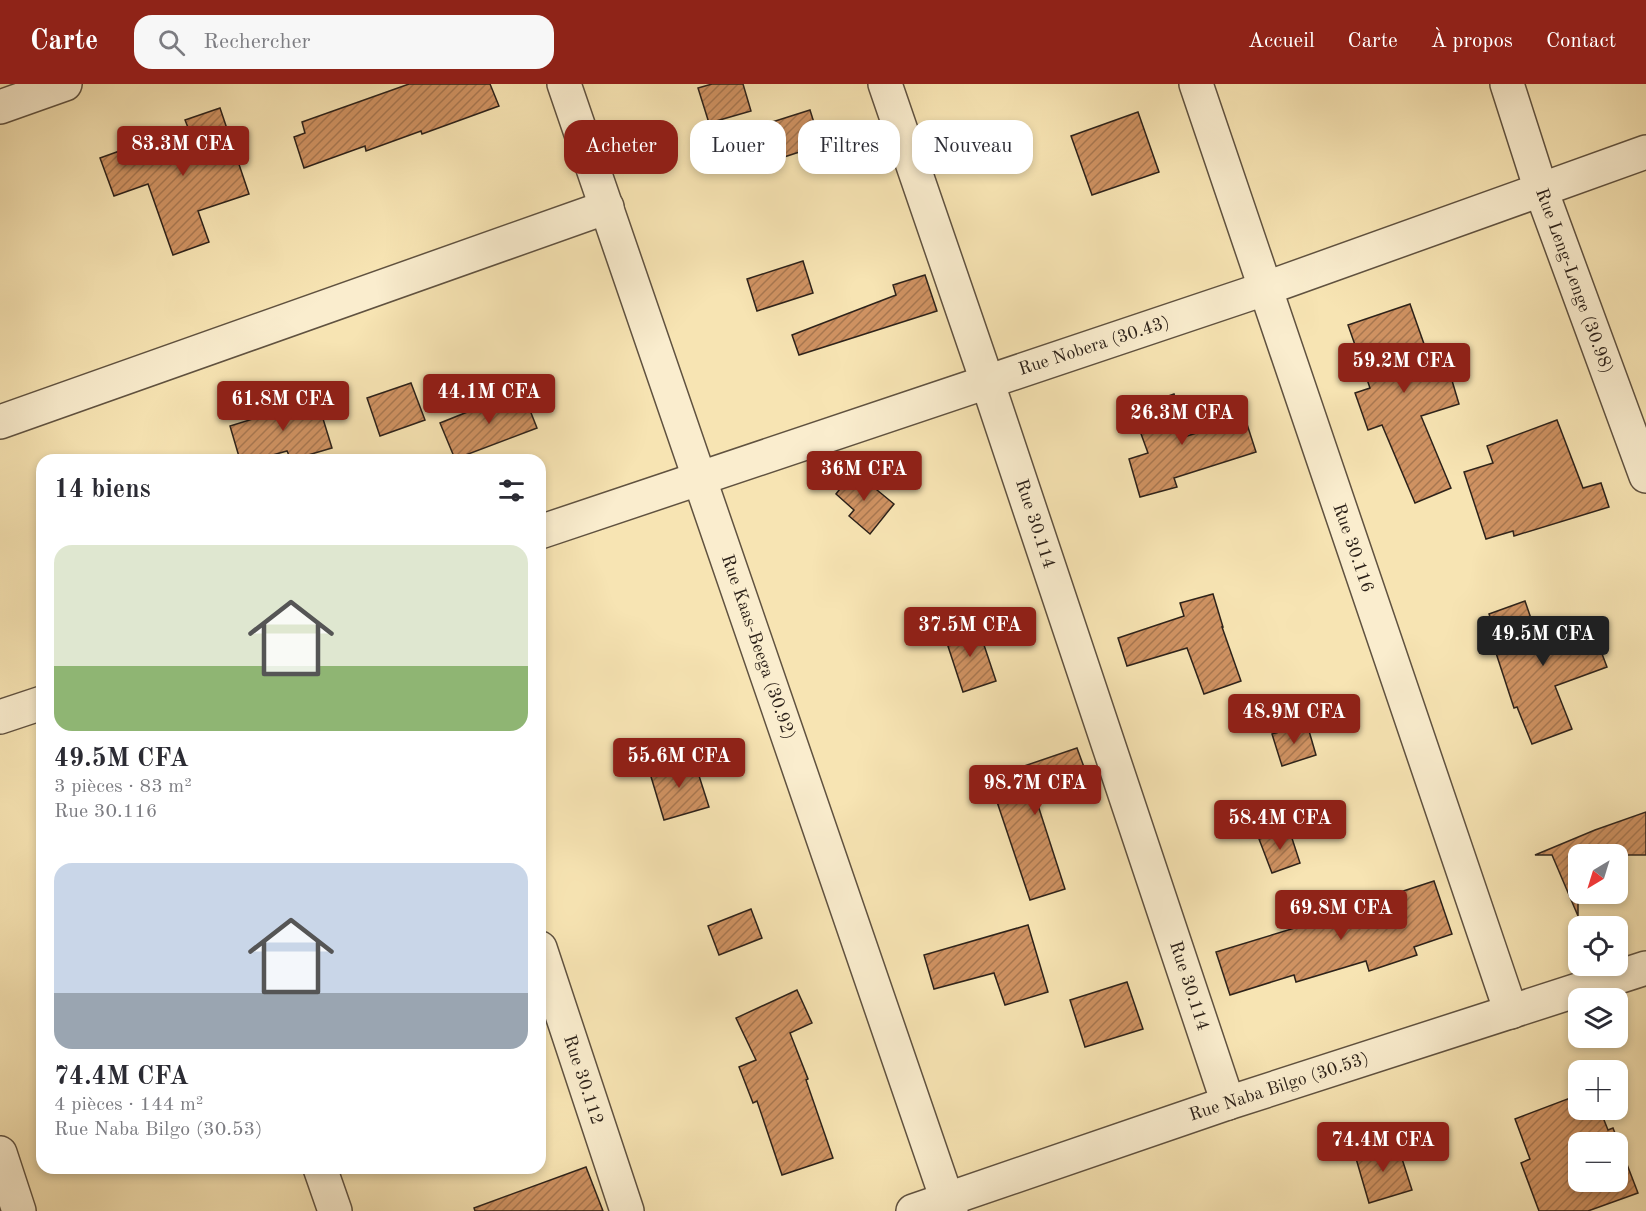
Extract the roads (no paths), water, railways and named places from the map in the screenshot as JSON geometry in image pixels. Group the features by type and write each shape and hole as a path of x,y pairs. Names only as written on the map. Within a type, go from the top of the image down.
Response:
{"street":[{"path":"0,107 65,84"},
{"name":"Rue Kaas-Beega (30.92)","path":"564,84 950,1205"},
{"name":"Rue 30.114","path":"885,84 987,381 1228,1102"},
{"name":"Rue 30.116","path":"1196,84 1511,1012"},
{"name":"Rue Leng-Lenge (30.98)","path":"1507,84 1541,190 1646,476"},
{"name":"Rue Nobera (30.43)","path":"546,530 1264,289 1646,152"},
{"path":"0,422 607,207"},
{"path":"0,717 36,705"},
{"name":"Rue 30.112","path":"546,966 627,1211"},
{"name":"Rue Naba Bilgo (30.53)","path":"913,1211 950,1205 1228,1102 1646,968"},
{"path":"0,1154 19,1211"},
{"path":"322,1174 335,1211"}]}
